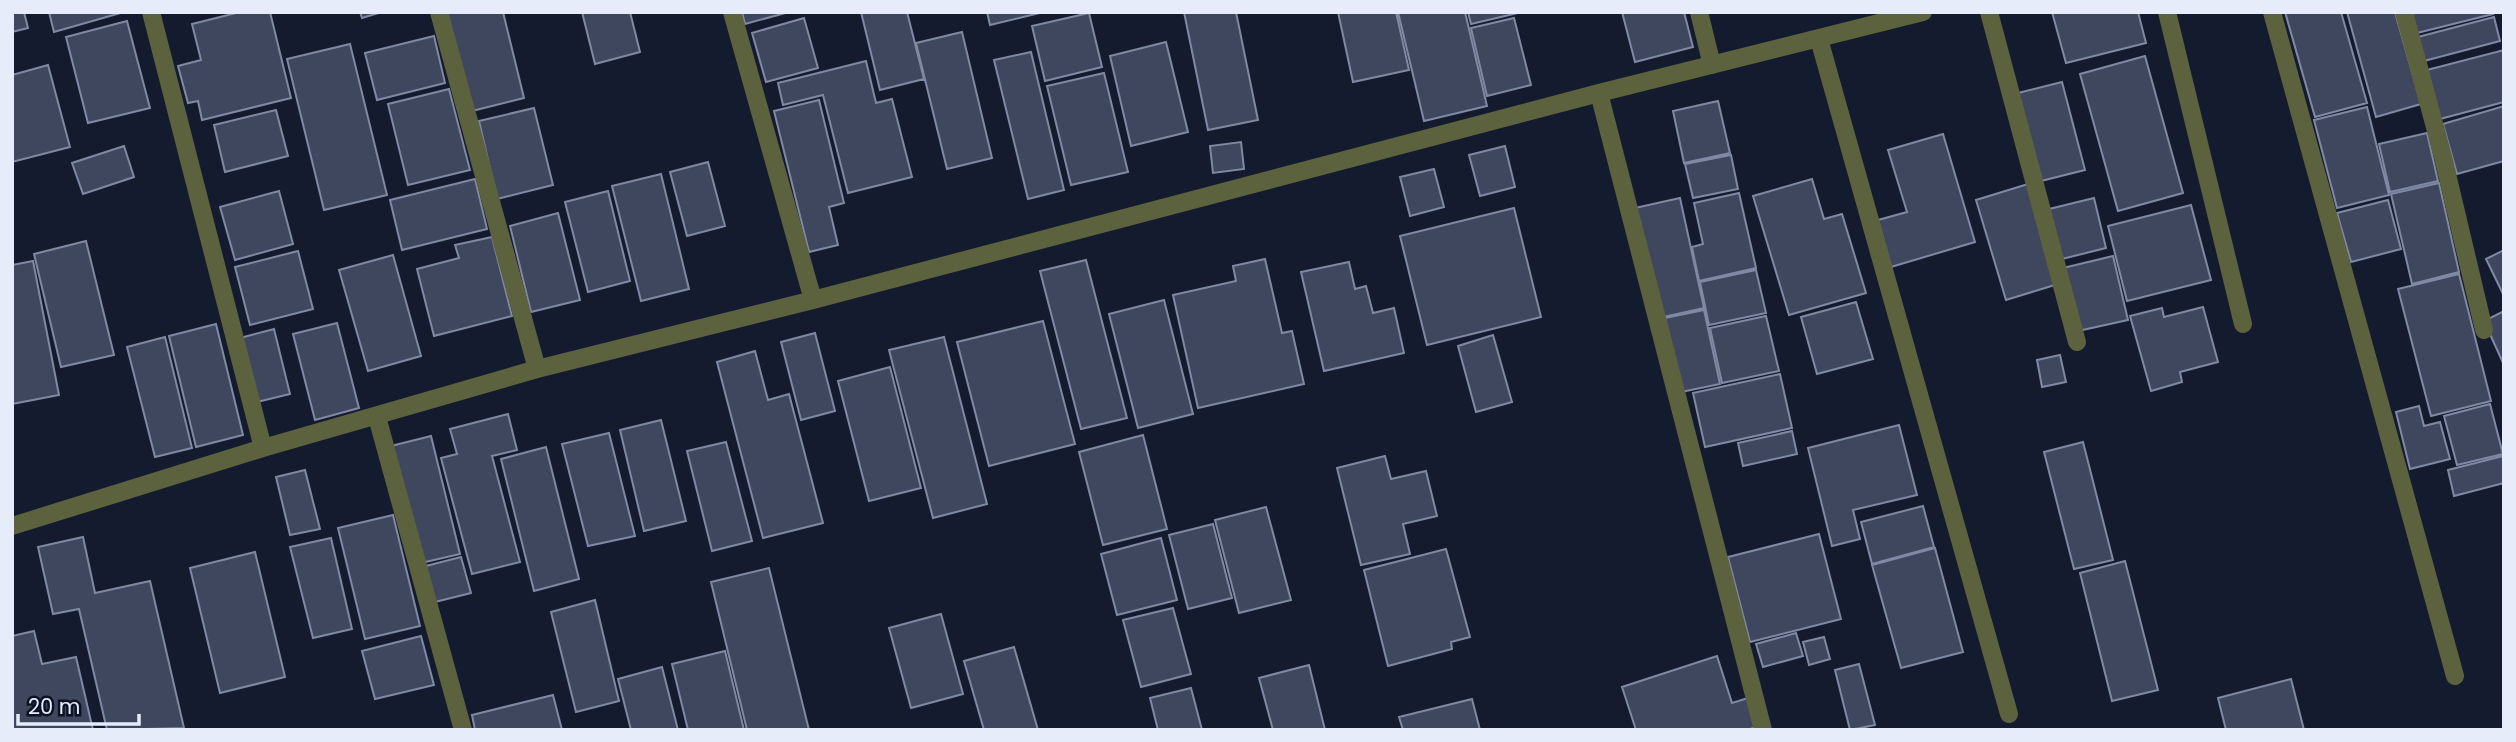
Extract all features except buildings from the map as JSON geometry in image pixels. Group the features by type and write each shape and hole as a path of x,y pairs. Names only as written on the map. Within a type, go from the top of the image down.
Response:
{"street":[{"path":"151,12 263,448"},
{"path":"439,12 537,369"},
{"path":"732,12 813,300"},
{"path":"1699,12 1712,65"},
{"path":"12,526 263,448 537,369 813,300 1599,93 1923,12"},
{"path":"1989,12 2077,342"},
{"path":"2167,12 2243,324"},
{"path":"2272,12 2455,676"},
{"path":"2404,12 2484,330"},
{"path":"1819,40 2009,714"},
{"path":"1599,93 1763,730"},
{"path":"377,416 463,730"}]}
